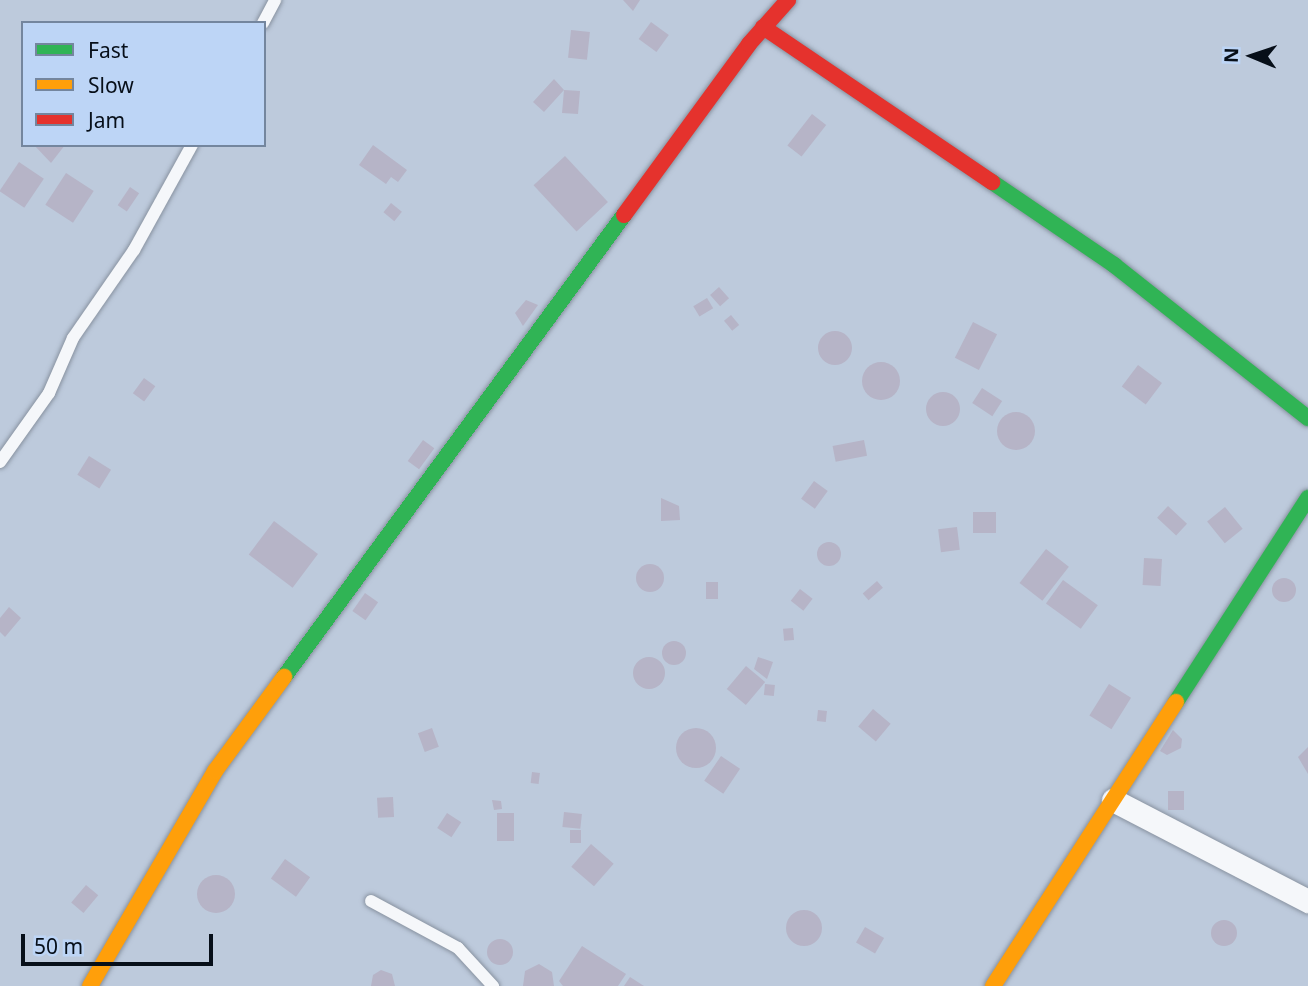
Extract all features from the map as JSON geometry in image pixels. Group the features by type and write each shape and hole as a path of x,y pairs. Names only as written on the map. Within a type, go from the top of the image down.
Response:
{"street":[{"path":"90,986 215,771 764,27 788,0"},
{"path":"764,27 1114,265 1308,418"},
{"path":"993,986 1308,498"},
{"path":"1113,800 1308,901"}],"lane":[{"path":"264,21 275,0"},
{"path":"0,462 48,393 73,338 134,250 191,147"},
{"path":"371,901 458,948 493,986"}],"building":[{"path":"623,0 640,0 633,11"},
{"path":"651,22 669,35 656,52 639,39"},
{"path":"571,30 590,32 587,60 568,58"},
{"path":"554,79 564,90 544,112 533,102"},
{"path":"564,90 580,91 578,114 562,113"},
{"path":"812,114 826,125 802,157 787,146"},
{"path":"373,145 407,170 398,182 391,177 386,184 359,165"},
{"path":"36,147 63,147 51,163"},
{"path":"565,156 608,202 577,231 534,185"},
{"path":"19,162 44,179 24,208 0,191"},
{"path":"66,173 94,191 73,223 45,205"},
{"path":"130,187 139,193 127,211 118,205"},
{"path":"391,203 402,212 394,221 383,212"},
{"path":"719,287 729,298 720,306 710,295"},
{"path":"707,298 713,308 699,317 693,306"},
{"path":"526,300 538,305 523,326 515,313"},
{"path":"731,315 739,325 732,331 724,321"},
{"path":"973,322 997,334 979,370 955,358"},
{"path":"835,331 847,336 852,348 847,360 835,365 823,360 818,348 823,336"},
{"path":"881,362 895,367 900,381 895,395 881,400 867,395 862,381 867,367"},
{"path":"1138,365 1162,383 1146,405 1122,387"},
{"path":"144,378 155,386 144,402 133,393"},
{"path":"982,388 1002,401 992,416 972,403"},
{"path":"943,392 955,397 960,409 955,421 943,426 931,421 926,409 931,397"},
{"path":"1016,412 1030,417 1035,431 1030,445 1016,450 1002,445 997,431 1002,417"},
{"path":"423,440 434,448 419,469 408,461"},
{"path":"864,440 867,456 836,462 833,446"},
{"path":"89,456 111,470 99,488 77,475"},
{"path":"814,481 828,491 815,509 801,499"},
{"path":"661,498 679,506 680,520 661,521"},
{"path":"1168,506 1187,524 1176,535 1157,518"},
{"path":"1225,507 1243,529 1225,543 1207,521"},
{"path":"973,512 996,512 996,533 973,533"},
{"path":"274,521 318,554 293,588 249,555"},
{"path":"957,527 960,550 941,552 938,529"},
{"path":"829,542 837,546 841,554 837,562 829,566 821,562 817,554 821,546"},
{"path":"1046,549 1069,567 1042,601 1020,583"},
{"path":"1144,558 1162,559 1161,586 1143,585"},
{"path":"650,564 660,568 664,578 660,588 650,592 640,588 636,578 640,568"},
{"path":"1284,578 1292,582 1296,590 1292,598 1284,602 1276,598 1272,590 1276,582"},
{"path":"1063,580 1098,605 1081,629 1046,603"},
{"path":"877,581 883,588 869,600 863,593"},
{"path":"706,582 718,582 718,599 706,599"},
{"path":"800,589 813,599 803,611 791,601"},
{"path":"365,593 378,602 365,620 352,611"},
{"path":"9,607 21,618 5,637 0,632 0,618"},
{"path":"793,628 794,640 784,641 783,629"},
{"path":"674,641 683,644 686,653 683,662 674,665 665,662 662,653 665,644"},
{"path":"649,657 660,662 665,673 660,684 649,689 638,684 633,673 638,662"},
{"path":"758,657 773,662 767,679 754,669"},
{"path":"746,666 765,682 746,705 727,689"},
{"path":"765,684 775,685 774,696 764,695"},
{"path":"1109,684 1131,698 1111,729 1089,715"},
{"path":"873,709 891,724 876,741 858,727"},
{"path":"818,710 827,711 826,722 817,721"},
{"path":"432,728 439,747 425,752 418,733"},
{"path":"696,728 710,734 716,748 710,762 696,768 682,762 676,748 682,734"},
{"path":"1173,730 1182,739 1181,748 1167,755 1160,751"},
{"path":"1308,747 1308,774 1298,757"},
{"path":"721,756 740,769 723,794 704,781"},
{"path":"532,772 540,773 539,784 531,783"},
{"path":"1168,791 1184,791 1184,810 1168,810"},
{"path":"393,797 394,817 378,818 377,798"},
{"path":"492,800 501,801 502,809 494,810"},
{"path":"564,812 582,814 580,829 562,827"},
{"path":"447,813 461,822 451,837 437,828"},
{"path":"497,813 514,813 514,841 497,841"},
{"path":"570,830 581,830 581,843 570,843"},
{"path":"591,844 614,864 594,886 571,867"},
{"path":"285,859 310,877 296,897 271,878"},
{"path":"216,875 230,880 235,894 230,908 216,913 202,908 197,894 202,880"},
{"path":"86,885 98,895 83,913 71,903"},
{"path":"804,910 817,915 822,928 817,941 804,946 791,941 786,928 791,915"},
{"path":"1224,920 1233,924 1237,933 1233,942 1224,946 1215,942 1211,933 1215,924"},
{"path":"865,927 884,938 875,954 856,943"},
{"path":"500,939 509,943 513,952 509,961 500,965 491,961 487,952 491,943"},
{"path":"582,946 626,974 618,986 563,986 559,981"},
{"path":"539,964 552,972 554,986 523,986 525,971"},
{"path":"381,970 392,974 395,986 371,986 373,975"},
{"path":"630,977 644,986 624,986"}],"traffic: fast":[{"path":"992,182 1114,265 1308,418"},
{"path":"284,677 624,215"},
{"path":"1176,702 1308,498"}],"traffic: slow":[{"path":"90,986 215,771 284,677"},
{"path":"993,986 1176,702"}],"traffic: jam":[{"path":"624,215 749,44 788,0"},
{"path":"763,27 992,182"}]}
